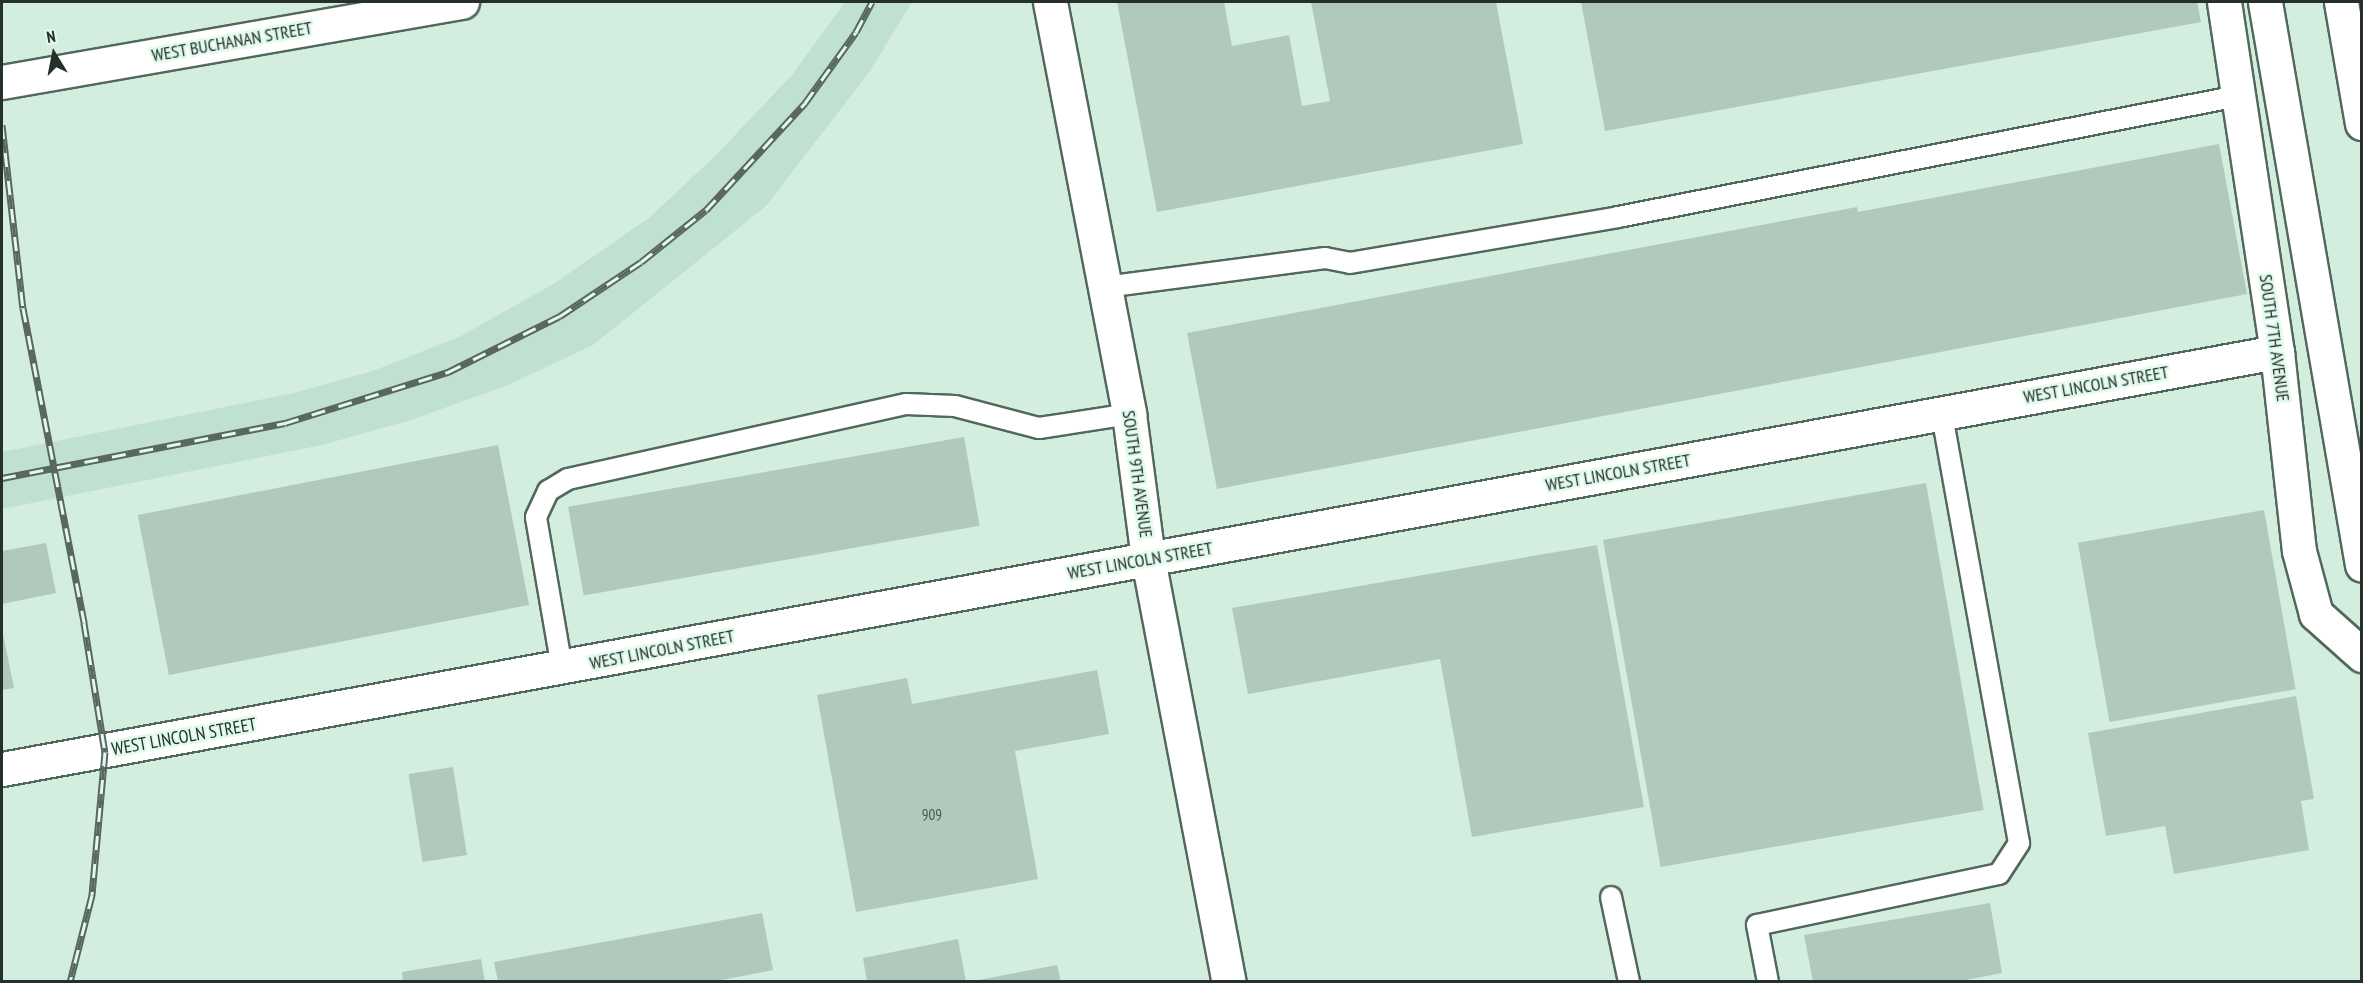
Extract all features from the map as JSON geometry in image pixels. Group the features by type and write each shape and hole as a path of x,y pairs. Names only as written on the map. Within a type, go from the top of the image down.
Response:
{"street":[{"name":"WEST BUCHANAN STREET","path":"2,82 462,2"},
{"name":"SOUTH 9TH AVENUE","path":"1050,2 1130,414 1148,560 1229,981"},
{"name":"SOUTH 7TH AVENUE","path":"2224,2 2277,352 2300,551 2316,614 2361,655"},
{"path":"2265,2 2361,566"},
{"path":"2341,2 2361,123"},
{"name":"WEST LINCOLN STREET","path":"2,769 2277,352"}],"lane":[{"path":"1105,287 1324,258 1350,262 1455,245 1618,217 2238,96"},
{"path":"562,668 536,517 548,491 568,479 906,404 955,406 1039,428 1130,414"},
{"path":"1768,981 1757,925 1999,874 2019,843 1942,414"},
{"path":"1611,897 1629,981"}],"shaded area":[{"path":"845,2 912,2 870,71 766,206 593,345 508,385 411,420 322,445 2,509 2,452 294,393 373,371 461,336 555,283 649,218 715,156 792,75"}],"building":[{"path":"1117,2 1224,2 1232,46 1289,35 1302,106 1330,101 1311,2 1496,2 1523,144 1157,212"},
{"path":"1581,2 2197,2 2201,22 1605,131"},
{"path":"2219,144 2247,294 1217,489 1187,333 1857,207 1858,212"},
{"path":"964,437 980,526 584,595 568,507"},
{"path":"498,445 529,605 169,675 138,515"},
{"path":"1926,483 1984,810 1661,867 1603,540"},
{"path":"2264,510 2296,689 2109,722 2078,543"},
{"path":"46,543 56,593 2,604 2,551"},
{"path":"1597,545 1644,807 1472,837 1440,659 1248,694 1232,608"},
{"path":"2,629 14,688 2,690"},
{"path":"1097,670 1109,734 1015,751 1038,879 856,912 817,695 907,678 912,704"},
{"path":"2296,696 2314,799 2301,801 2309,850 2174,874 2165,826 2106,836 2088,733"},
{"path":"453,767 467,855 422,862 409,774"},
{"path":"1990,903 2002,973 1956,982 1813,982 1804,935"},
{"path":"762,913 773,970 712,982 498,982 494,962"},
{"path":"958,939 966,982 867,982 863,958"},
{"path":"481,959 485,982 403,982 402,972"},
{"path":"1057,965 1061,982 978,982 978,980"}],"railway":[{"path":"2,478 285,423 448,372 560,316 641,262 706,210 805,103 856,32 872,2"},
{"path":"2,125 23,308 84,623 105,752 92,895 70,982"}]}
